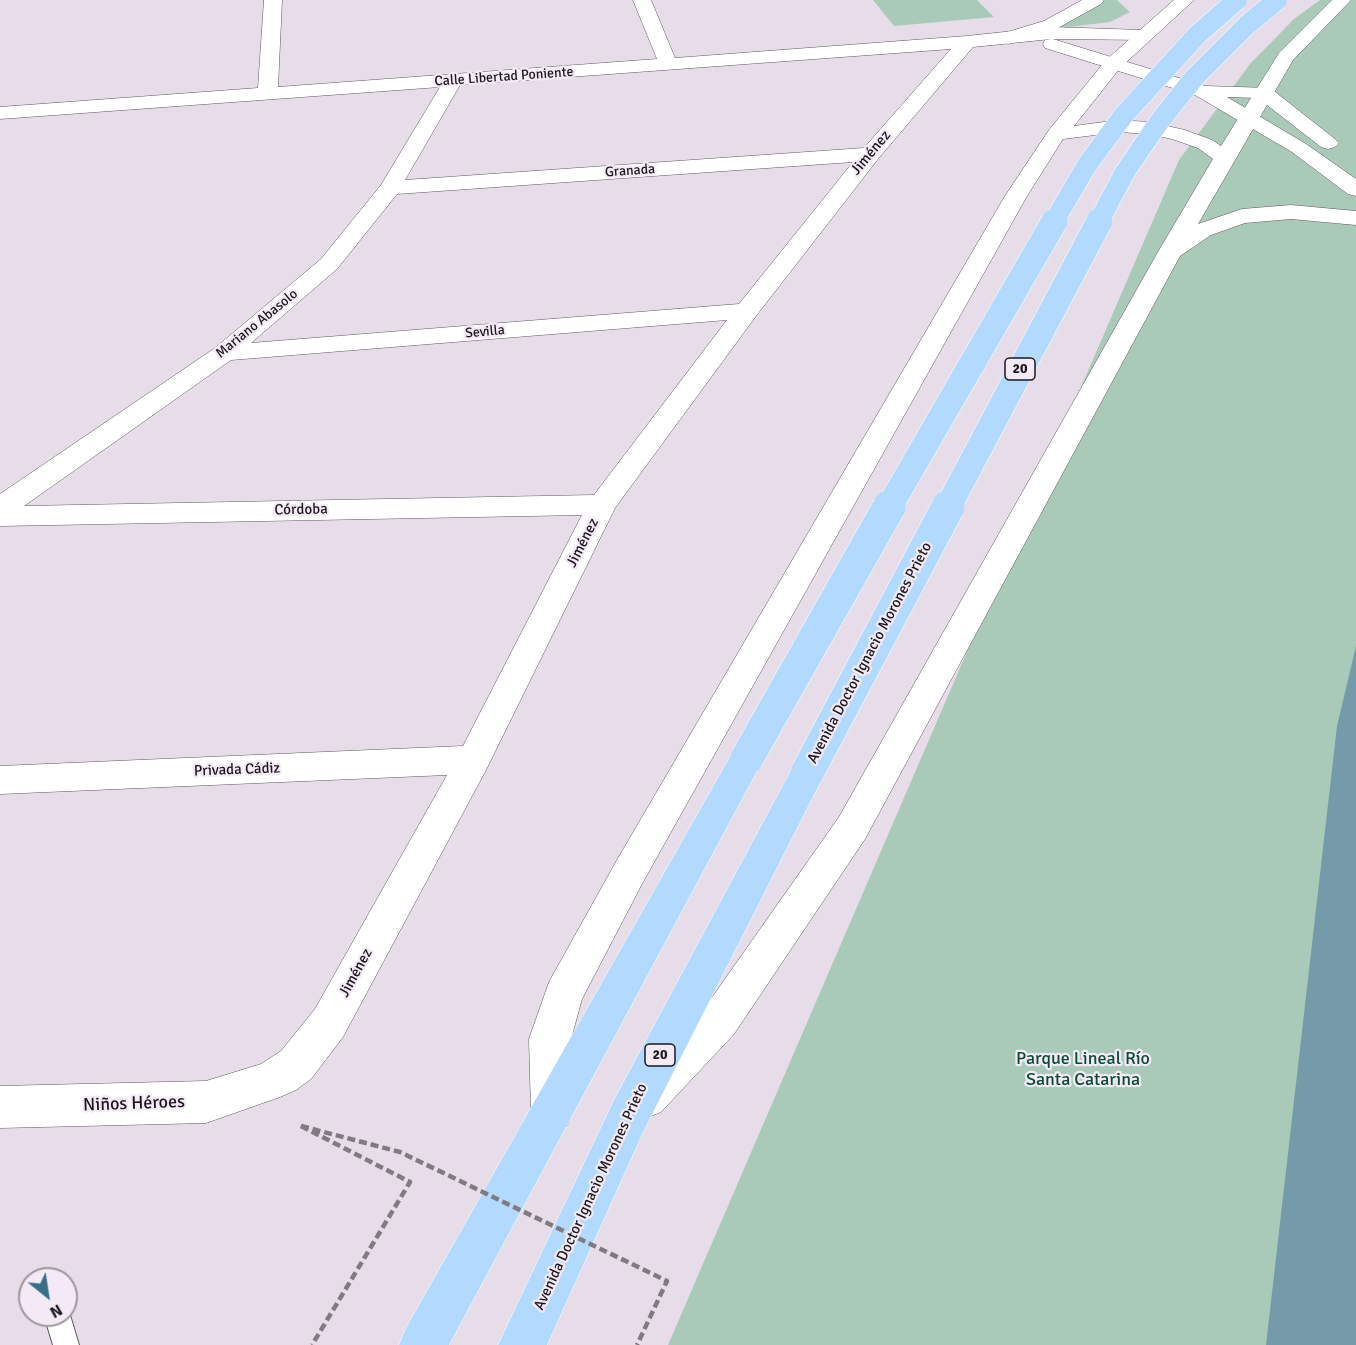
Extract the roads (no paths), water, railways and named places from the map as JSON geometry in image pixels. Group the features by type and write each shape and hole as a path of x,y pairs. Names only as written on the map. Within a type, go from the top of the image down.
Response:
{"main road":[{"path":"423,1345 747,758 960,382 1087,165 1123,116 1163,70 1197,34 1237,0"},
{"name":"Avenida Doctor Ignacio Morones Prieto","path":"522,1345 628,1115 1125,171 1159,122 1194,78 1247,25 1277,0"}],"street":[{"path":"268,93 273,0"},
{"path":"642,0 669,65"},
{"path":"1008,38 1050,26 1095,0"},
{"name":"20","path":"628,1115 720,1020 852,828 1170,252 1256,104 1287,57 1312,28 1342,0"},
{"path":"552,1111 550,1039 568,985 635,862 1010,206 1056,134 1113,64 1143,36 1168,6"},
{"name":"Calle Libertad Poniente","path":"0,113 669,65 1072,33 1143,36"},
{"name":"Calle Libertad Poniente","path":"1008,38 1061,45 1113,64 1202,91"},
{"name":"Jiménez","path":"265,1083 281,1076 296,1065 329,1023 474,760 602,505 747,311 870,154 967,42"},
{"name":"Mariano Abasolo","path":"0,508 224,352 329,264 390,188 453,81"},
{"path":"1202,91 1256,104 1347,157"},
{"path":"1202,91 1256,104 1299,148 1356,189"},
{"path":"1056,134 1119,126 1149,128 1178,134 1205,144 1225,158"},
{"name":"Granada","path":"390,188 870,154"},
{"path":"1170,252 1203,230 1242,216 1291,212 1356,218"},
{"name":"Sevilla","path":"224,352 747,311"},
{"name":"Córdoba","path":"0,516 602,505"},
{"name":"Privada Cádiz","path":"0,780 474,760"},
{"name":"Niños Héroes","path":"0,1107 206,1102 265,1083"}],"lane":[{"path":"61,1327 66,1345"}],"water":[{"path":"1356,646 1356,1345 1266,1345 1337,726"}],"park label":[{"name":"Parque Lineal Río Santa Catarina","path":"1083,1069"}]}
